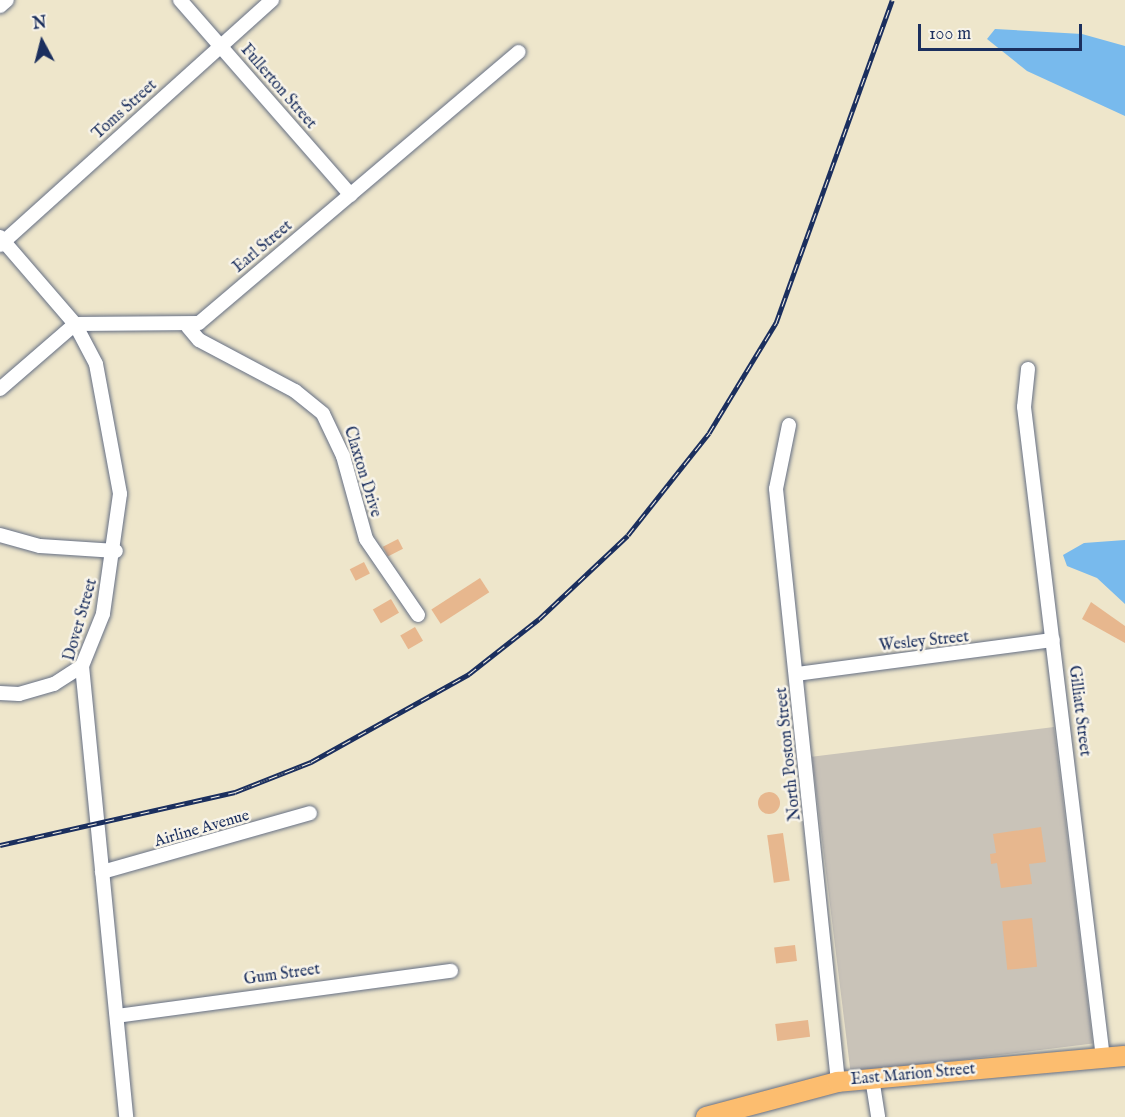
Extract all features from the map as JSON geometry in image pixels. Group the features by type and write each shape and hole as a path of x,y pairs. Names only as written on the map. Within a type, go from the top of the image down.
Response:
{"main road":[{"name":"East Marion Street","path":"706,1117 838,1082 1125,1056"}],"street":[{"path":"0,6 7,0"},
{"name":"Fullerton Street","path":"180,0 351,195"},
{"name":"Toms Street","path":"1,241 272,0"},
{"name":"Earl Street","path":"188,327 351,195 519,52"},
{"name":"Dover Street","path":"1,241 75,324 96,364 120,494 116,551 103,614 82,666 126,1117"},
{"path":"0,389 75,324 188,327"},
{"name":"Claxton Drive","path":"188,327 199,340 295,391 323,414 343,456 366,539 418,615"},
{"name":"Gilliatt Street","path":"1028,369 1024,407 1103,1058"},
{"name":"North Poston Street","path":"789,425 776,489 838,1082"},
{"path":"0,535 40,546 116,551"},
{"name":"Wesley Street","path":"797,674 1053,640"},
{"path":"0,693 19,694 54,684 82,666"},
{"name":"Airline Avenue","path":"102,872 310,813"},
{"name":"Gum Street","path":"117,1016 452,971"},
{"path":"872,1078 878,1117"}],"shaded area":[{"path":"1054,727 1093,1044 851,1073 812,757"}],"water":[{"path":"995,29 1082,34 1125,46 1125,116 1027,71 987,39"},
{"path":"1125,540 1125,604 1097,578 1067,566 1063,555 1084,543"}],"building":[{"path":"398,539 403,549 388,557 383,547"},
{"path":"364,562 370,574 356,581 350,569"},
{"path":"480,578 489,592 441,624 431,610"},
{"path":"391,599 399,613 381,623 373,610"},
{"path":"1091,602 1125,626 1125,643 1082,619"},
{"path":"415,627 423,641 408,649 400,636"},
{"path":"769,792 777,795 780,803 777,811 769,814 761,811 758,803 761,795"},
{"path":"1041,827 1046,862 1029,864 1032,884 1001,888 997,863 991,864 990,854 996,853 993,834"},
{"path":"783,833 790,881 774,883 767,835"},
{"path":"1032,918 1037,967 1007,970 1002,921"},
{"path":"795,945 797,961 776,963 774,948"},
{"path":"808,1020 810,1037 777,1041 775,1024"}],"railway":[{"path":"0,845 235,792 311,762 469,674 539,619 628,535 709,433 776,323 892,0"}]}
